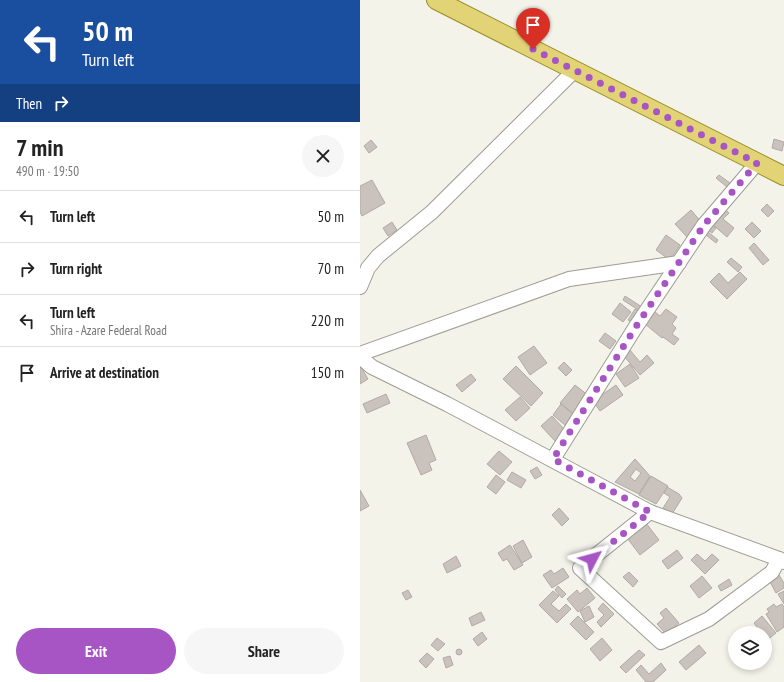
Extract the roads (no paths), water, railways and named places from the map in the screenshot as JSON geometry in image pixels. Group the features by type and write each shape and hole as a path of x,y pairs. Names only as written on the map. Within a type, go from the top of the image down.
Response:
{"main road":[{"path":"436,0 784,176"}],"street":[{"path":"360,286 368,268 378,256 432,212 575,70"},
{"path":"553,459 635,328 704,225 757,163"},
{"path":"650,512 580,568 661,642 709,619 772,572 781,560 650,512 553,459 372,367 360,356 569,280 679,263"}]}
